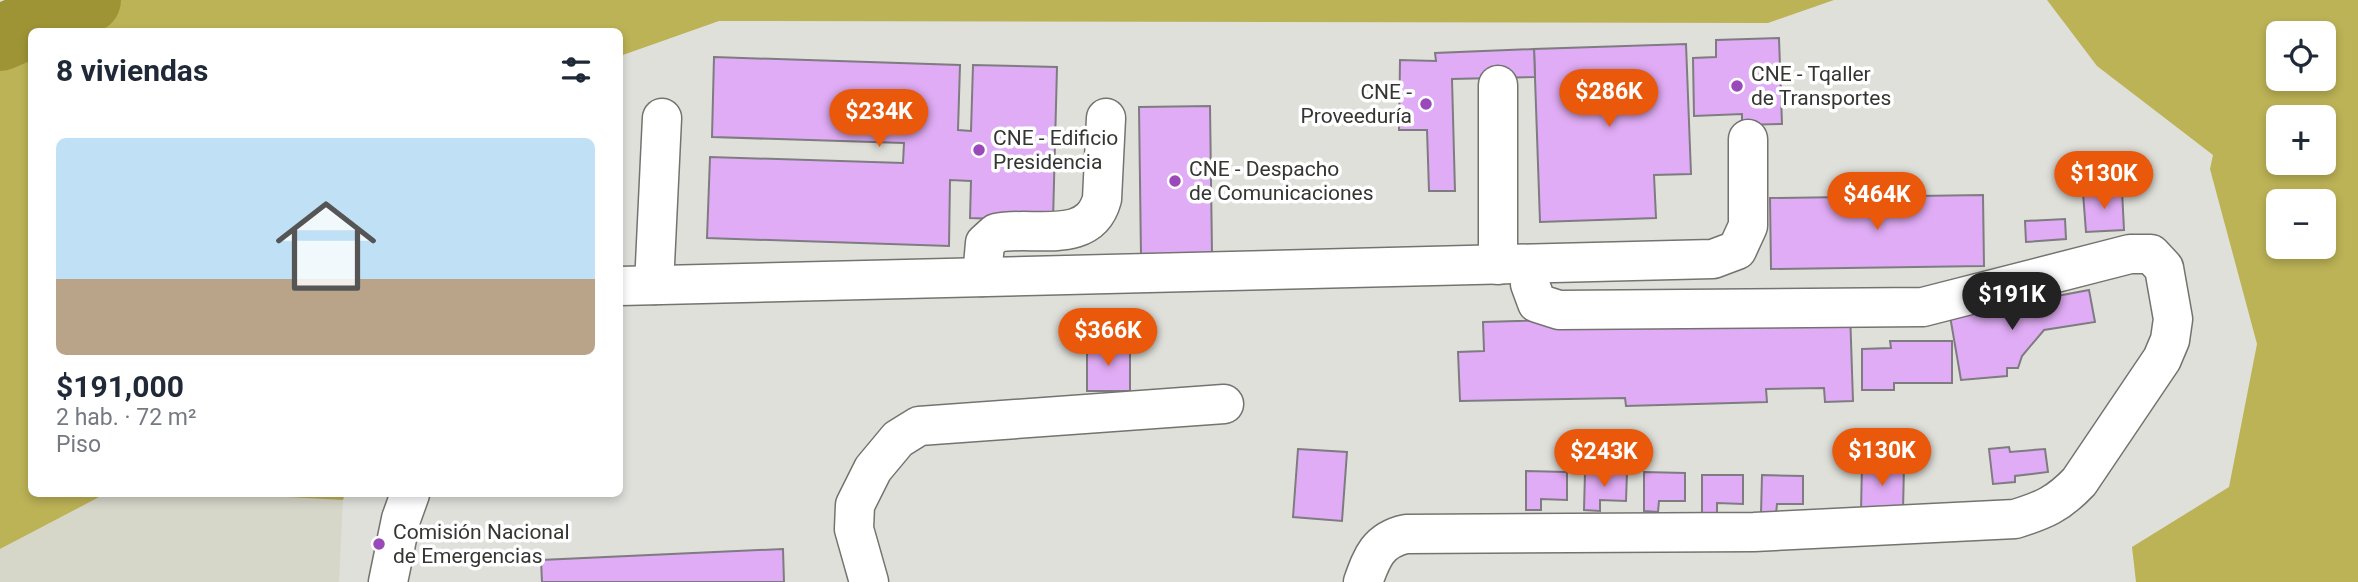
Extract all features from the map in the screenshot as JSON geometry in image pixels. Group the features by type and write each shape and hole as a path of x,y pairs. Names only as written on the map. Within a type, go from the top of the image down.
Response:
{"lane":[{"path":"1363,582 1370,562 1381,546 1392,537 1406,534 1754,532 2015,519 2042,511 2062,500 2079,482 2162,359 2170,340 2173,319 2164,268 2151,254 2130,254 1923,307 1559,310 1537,303 1530,284 1514,265 1498,85"},
{"path":"662,118 637,285 1713,259 1737,250 1748,226 1748,138"},
{"path":"982,277 985,243 996,233 1070,230 1093,219 1102,199 1106,118"},
{"path":"869,582 855,529 855,505 873,469 898,439 919,426 1224,404"},
{"path":"388,582 401,519 410,497"}],"shaded area":[{"path":"18,0 1834,0 1768,23 719,21 623,55 623,28 28,28 28,497 99,497 0,549 0,7"},
{"path":"2047,0 2358,0 2358,582 2136,582 2132,547 2229,487 2257,344 2210,169 2213,155 2097,66"},
{"path":"99,497 288,497 343,500 339,582 0,582 0,549"},
{"path":"288,497 344,497 343,500"}],"building":[{"name":"CNE - Tqaller de Transportes","path":"1779,38 1782,124 1742,125 1742,114 1694,116 1693,58 1716,57 1716,40"},
{"path":"1686,44 1691,174 1654,175 1656,218 1540,222 1534,49"},
{"name":"CNE - Proveeduría","path":"1534,49 1535,77 1452,79 1455,191 1429,191 1427,130 1399,130 1400,60 1436,61 1435,53"},
{"name":"CNE - Edificio Presidencia","path":"714,57 960,65 958,130 971,131 973,65 1057,67 1053,221 970,218 971,181 950,180 949,246 707,238 710,157 903,163 904,143 712,137"},
{"name":"CNE - Despacho de Comunicaciones","path":"1210,106 1212,254 1141,256 1139,107"},
{"path":"2122,190 2124,230 2086,232 2083,193"},
{"path":"1983,195 1984,266 1771,269 1770,198"},
{"path":"2065,219 2066,239 2026,242 2025,221"},
{"path":"2089,290 2095,322 2044,330 2022,356 2018,368 2007,368 2007,376 1961,380 1950,316"},
{"path":"1850,311 1853,401 1825,402 1824,388 1766,389 1767,402 1626,406 1625,398 1460,401 1458,352 1484,351 1483,322"},
{"path":"1890,341 1952,341 1952,383 1894,383 1894,390 1862,390 1862,349 1891,348"},
{"path":"1087,344 1130,344 1130,391 1087,391"},
{"path":"2009,447 2010,452 2045,449 2048,472 2015,476 2015,482 1993,484 1989,449"},
{"path":"1298,449 1347,452 1342,521 1293,517"},
{"path":"1862,463 1904,464 1903,512 1861,511"},
{"path":"1526,471 1567,472 1567,500 1541,499 1541,510 1526,510"},
{"path":"1585,472 1627,472 1626,501 1600,500 1600,511 1584,510"},
{"path":"1644,472 1685,473 1685,501 1659,501 1658,512 1644,511"},
{"path":"1702,475 1743,475 1743,504 1717,503 1717,513 1702,513"},
{"path":"1762,475 1803,476 1803,504 1777,504 1776,514 1761,514"},
{"path":"783,549 784,582 542,582 541,560"}],"waterway":[{"path":"0,38 88,0"}],"place":[{"name":"CNE - Tqaller de Transportes","path":"1737,86"},
{"name":"CNE - Proveeduría","path":"1426,104"},
{"name":"CNE - Edificio Presidencia","path":"979,150"},
{"name":"CNE - Despacho de Comunicaciones","path":"1175,181"},
{"name":"Comisión Nacional de Emergencias","path":"379,544"}]}
